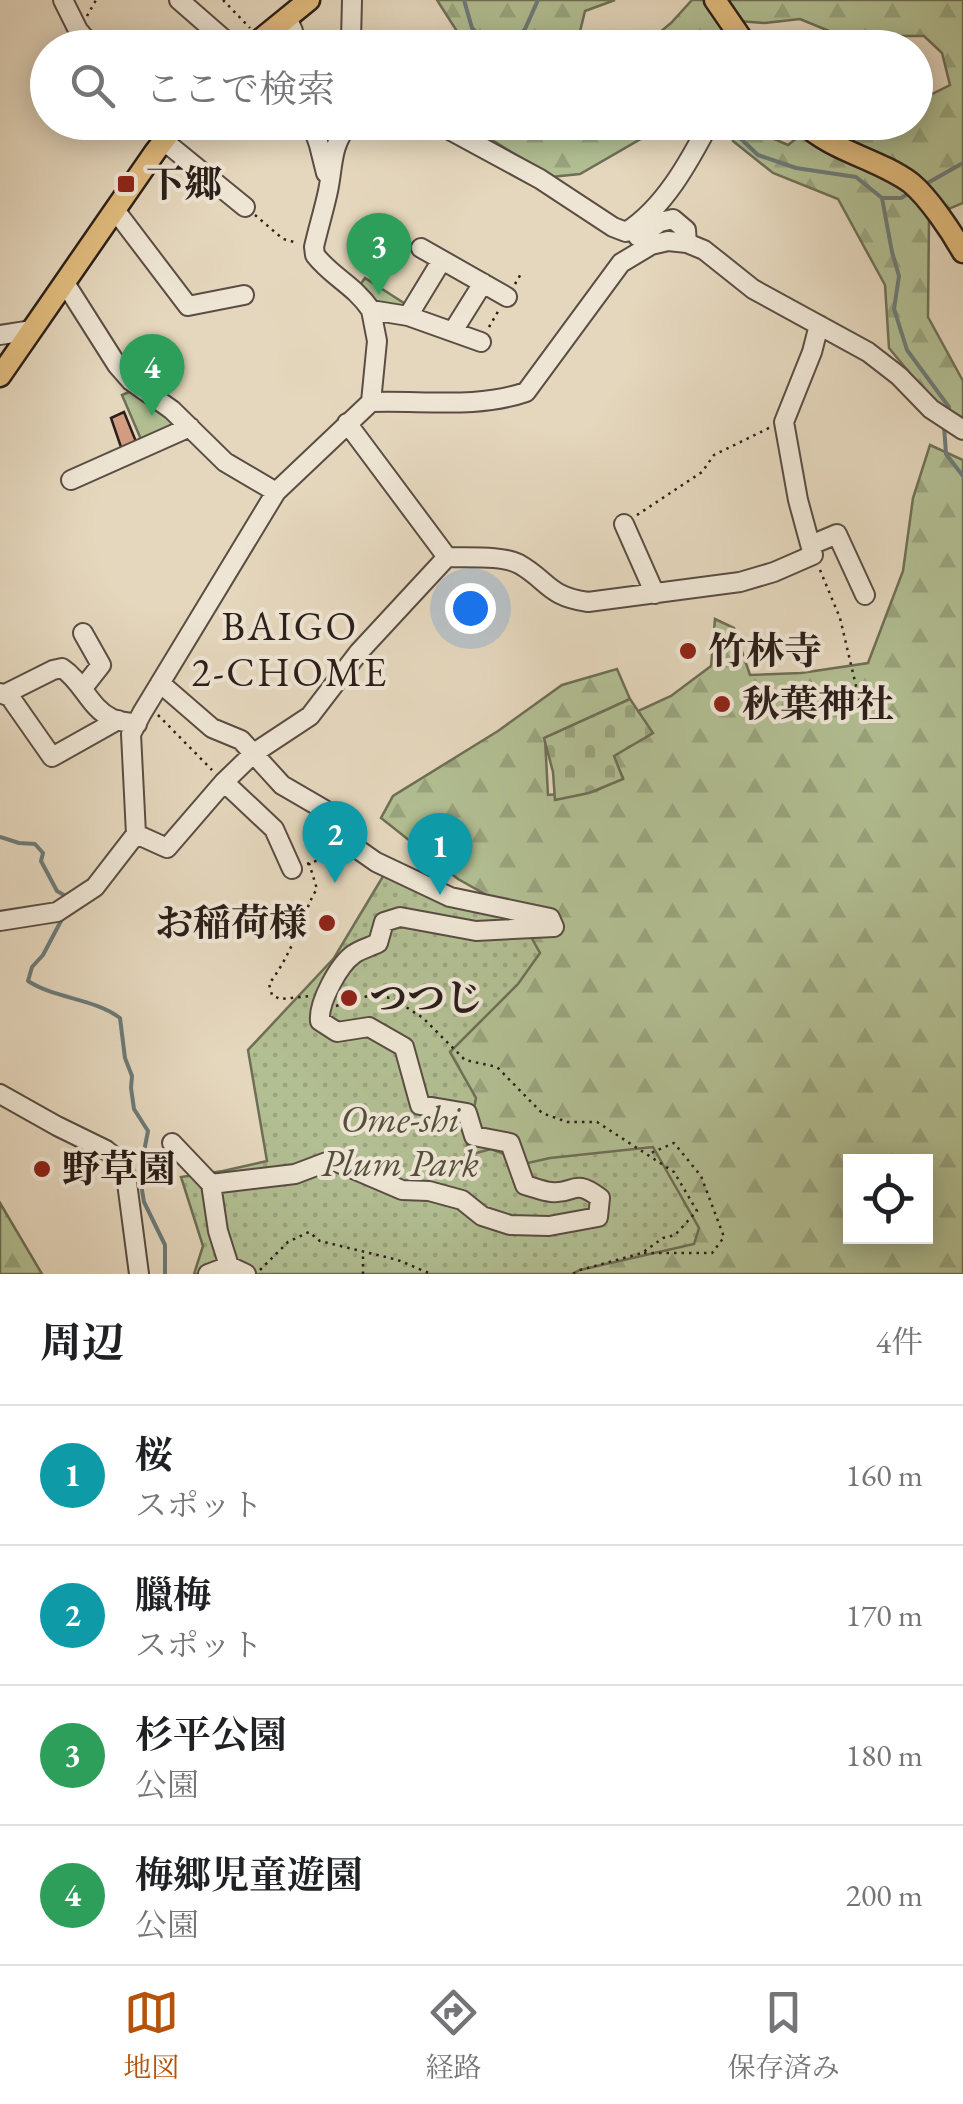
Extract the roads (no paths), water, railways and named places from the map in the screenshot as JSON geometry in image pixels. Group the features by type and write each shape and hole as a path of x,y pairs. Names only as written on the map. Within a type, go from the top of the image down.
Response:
{"main road":[{"path":"271,30 308,0"},
{"path":"715,0 736,30"},
{"path":"0,376 164,140"},
{"path":"828,140 917,189 963,252"}],"street":[{"path":"63,0 78,30"},
{"path":"179,0 213,30"},
{"path":"352,0 352,30"},
{"path":"287,17 293,30"},
{"path":"181,140 245,207"},
{"path":"318,140 329,188"},
{"path":"338,140 314,256 362,297 371,310 377,341 371,402"},
{"path":"468,140 634,238 673,219 686,230 687,243"},
{"path":"626,232 645,220 658,204 700,140"},
{"path":"116,210 188,306 244,296"},
{"path":"0,921 57,912 95,886 136,834 131,734 276,492 371,402 480,402 526,392 621,263 661,241 687,243 704,250 753,290 868,352 899,376 931,409 963,430"},
{"path":"421,248 507,297"},
{"path":"408,316 442,260"},
{"path":"453,331 484,282"},
{"path":"65,283 131,381 172,410 225,462 276,492"},
{"path":"371,310 408,316 481,342"},
{"path":"812,550 784,422 812,352 818,325"},
{"path":"0,335 32,330"},
{"path":"347,423 447,557"},
{"path":"71,480 190,427"},
{"path":"624,524 655,594"},
{"path":"136,834 167,848 254,752 310,716 358,652 447,557 507,560 567,599 588,602 740,582 774,572 837,534 865,594"},
{"path":"82,633 101,665 83,688"},
{"path":"2,694 62,668 112,720 137,724"},
{"path":"160,683 212,728 242,740 282,785 325,810 356,848 376,862 450,897 550,918 554,927 476,931 400,917 384,922 378,944 355,953 343,964 319,1012 320,1021 337,1032 369,1027 404,1047 420,1105 467,1112 474,1136 510,1143 525,1185 555,1194 574,1186 586,1188 600,1198 598,1217 549,1226 510,1225 482,1216 462,1200 402,1190 332,1160 295,1174 211,1184"},
{"path":"2,694 10,697 52,757 118,720"},
{"path":"224,782 274,830 292,869"},
{"path":"0,1094 116,1158 126,1175 139,1274"},
{"path":"172,1143 211,1184 218,1231 238,1270 208,1274"}],"waterway":[{"path":"464,0 474,30"},
{"path":"524,30 538,0"},
{"path":"742,140 758,155 796,168 856,177 882,198 899,276 894,309 907,350 949,407 948,412"},
{"path":"924,185 963,163"},
{"path":"882,198 901,198 911,192"},
{"path":"944,426 946,454 963,476"},
{"path":"0,837 35,844 43,853 41,861 57,891 69,898"},
{"path":"62,919 32,967 28,981 120,1018 125,1058 132,1076 134,1109 148,1131 141,1167 144,1202 165,1245 165,1274"}],"place":[{"name":"下郷","path":"126,184"},
{"name":"杉平公園","path":"379,295"},
{"name":"梅郷児童遊園","path":"152,416"},
{"name":"竹林寺","path":"688,651"},
{"name":"秋葉神社","path":"722,704"},
{"name":"臘梅","path":"335,883"},
{"name":"桜","path":"440,895"},
{"name":"お稲荷様","path":"327,923"},
{"name":"つつじ","path":"349,998"},
{"name":"野草園","path":"42,1169"}],"district":[{"name":"BAIGO 2-CHOME","path":"290,649"}],"park label":[{"name":"Ome-shi Plum Park","path":"400,1141"}]}
